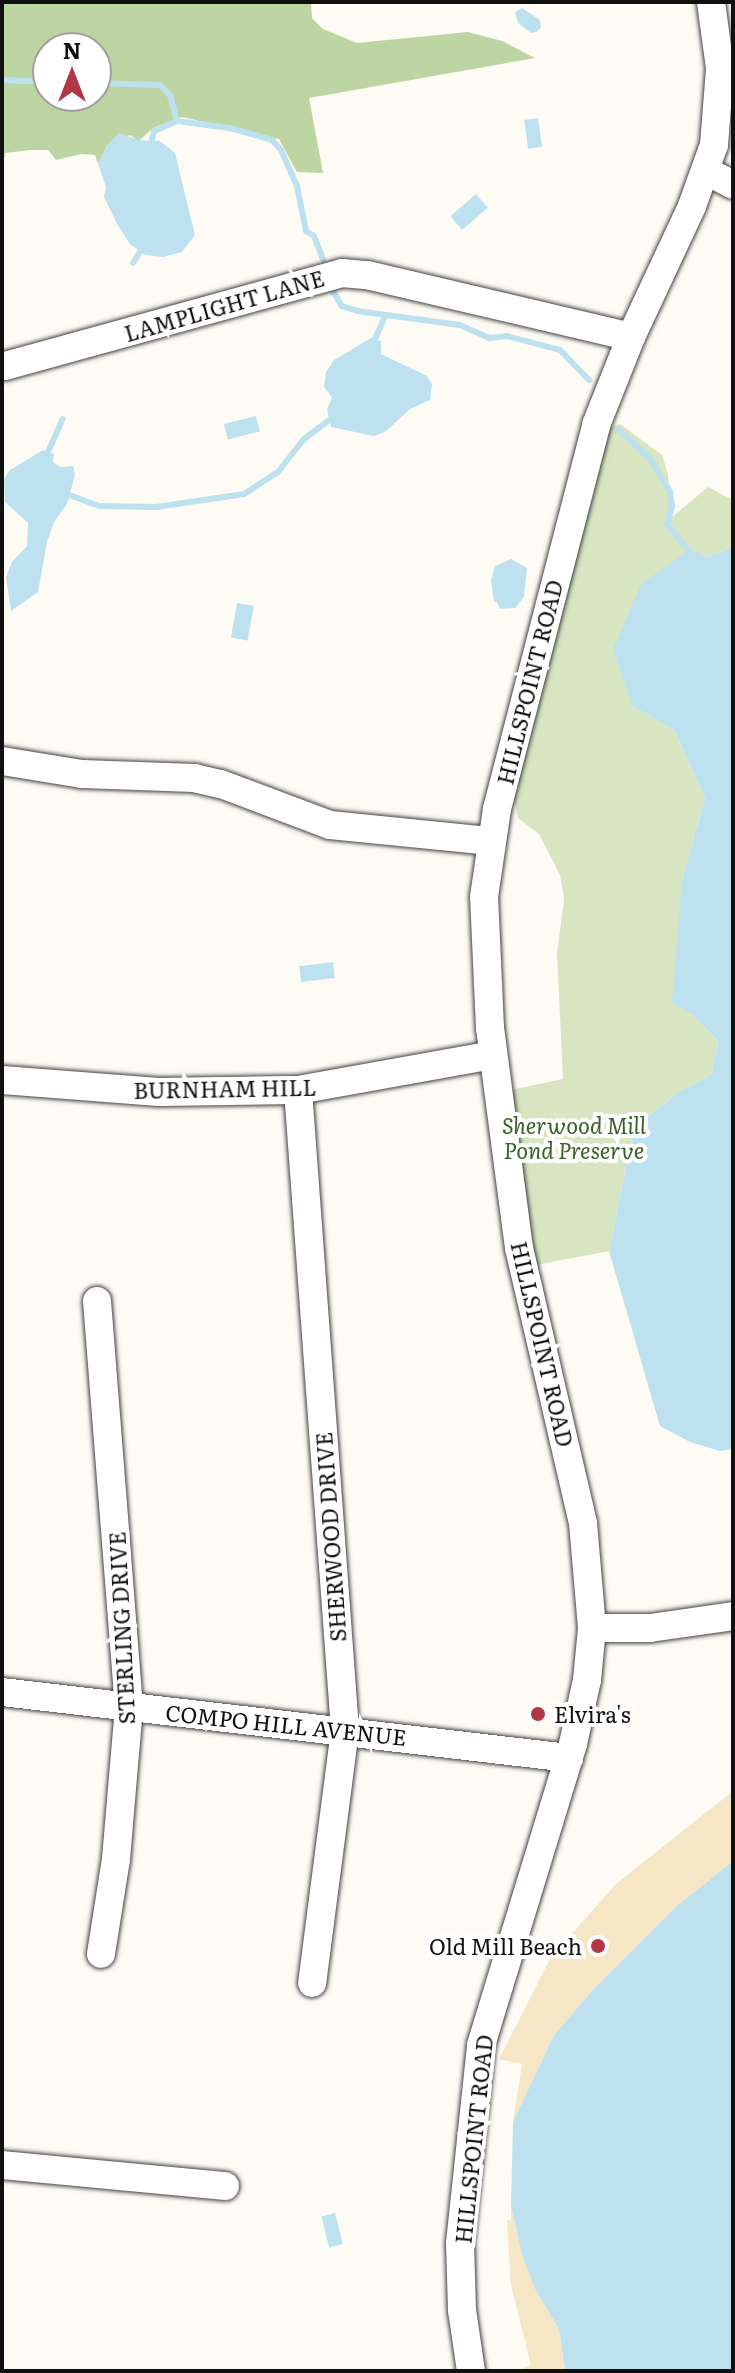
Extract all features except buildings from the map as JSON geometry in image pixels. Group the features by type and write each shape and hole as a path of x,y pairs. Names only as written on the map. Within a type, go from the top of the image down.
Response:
{"street":[{"name":"HILLSPOINT ROAD","path":"471,2371 462,2310 460,2243 481,2045 569,1758 587,1680 592,1628 583,1523 522,1269 493,1055 484,946 484,897 491,841 587,456 631,337 706,171 727,80 711,2"},
{"path":"706,171 733,185"},
{"name":"LAMPLIGHT LANE","path":"5,366 342,273 367,275 631,337"},
{"path":"2,761 82,774 194,778 221,784 330,825 491,841"},
{"name":"BURNHAM HILL","path":"2,1080 159,1092 298,1090 493,1055"},
{"name":"SHERWOOD DRIVE","path":"298,1090 345,1730 312,1983"},
{"name":"STERLING DRIVE","path":"97,1301 129,1707 116,1859 101,1954"},
{"path":"592,1628 725,1623"},
{"name":"COMPO HILL AVENUE","path":"2,1692 569,1758"},
{"path":"2,2165 225,2186"}],"green space":[{"path":"2,2 311,3 312,18 323,29 357,43 468,32 502,41 535,58 309,98 323,173 297,172 279,139 182,117 153,128 139,141 130,135 108,144 98,164 95,155 81,154 56,160 48,150 5,153 2,173"},
{"name":"Sherwood Mill Pond Preserve","path":"620,424 662,455 668,474 671,518 708,487 733,500 733,548 705,557 632,706 674,730 705,798 682,880 692,1014 718,1041 711,1075 680,1091 634,1128 609,1251 536,1265 510,1090 563,1079 557,953 564,899 560,875 539,834 518,818 513,793 609,428"}],"sand":[{"name":"Old Mill Beach","path":"733,1791 733,1861 678,1905 591,1992 554,2035 513,2122 522,2064 499,2059 551,1957 616,1884"},
{"path":"511,2206 522,2255 535,2289 559,2329 565,2371 518,2370 531,2365 511,2285 507,2220 511,2220"}],"water":[{"path":"522,8 540,20 541,28 536,32 531,33 518,23 515,12"},
{"path":"538,118 542,147 528,149 524,120"},
{"path":"119,133 139,140 160,141 175,153 195,235 182,252 163,257 145,255 130,244 117,224 104,197 106,187 98,164 108,144"},
{"path":"476,194 488,208 462,230 450,216"},
{"path":"371,338 381,341 381,354 427,376 432,384 430,400 410,409 385,432 374,436 331,427 327,410 332,397 324,387 326,372 334,360"},
{"path":"256,416 260,432 228,440 224,424"},
{"path":"43,450 54,454 53,462 60,467 73,466 75,475 67,504 54,522 47,542 38,592 11,611 6,577 12,562 27,546 28,523 5,502 4,479 10,470"},
{"path":"733,548 733,1449 720,1451 690,1442 660,1426 609,1251 634,1128 680,1091 711,1075 718,1041 692,1014 672,1003 682,880 705,798 674,730 632,706 613,649 641,584 685,553 698,551 705,557"},
{"path":"511,559 527,568 524,597 515,608 500,609 494,602 491,580 495,566"},
{"path":"237,603 254,606 248,640 231,637"},
{"path":"333,962 335,978 301,982 299,966"},
{"path":"733,1861 733,2371 565,2371 559,2329 535,2289 522,2255 511,2206 513,2122 554,2035 591,1992 678,1905"},
{"path":"335,2213 343,2244 329,2247 321,2216"}],"waterway":[{"path":"2,80 32,81"},
{"path":"112,84 160,85 170,95 177,121 230,128 272,140 281,150 297,186 306,231 314,236 323,259"},
{"path":"152,139 154,131 177,121"},
{"path":"133,263 140,252"},
{"path":"331,288 342,306 357,311 460,325 489,338 507,336 560,350 589,380"},
{"path":"375,339 385,317"},
{"path":"48,452 63,419"},
{"path":"69,495 99,506 156,507 244,494 278,472 304,439 329,420"},
{"path":"619,430 651,460 670,492 672,507 667,524 690,552"}],"place":[{"name":"Elvira's","path":"538,1714"},
{"name":"Old Mill Beach","path":"598,1946"}]}
